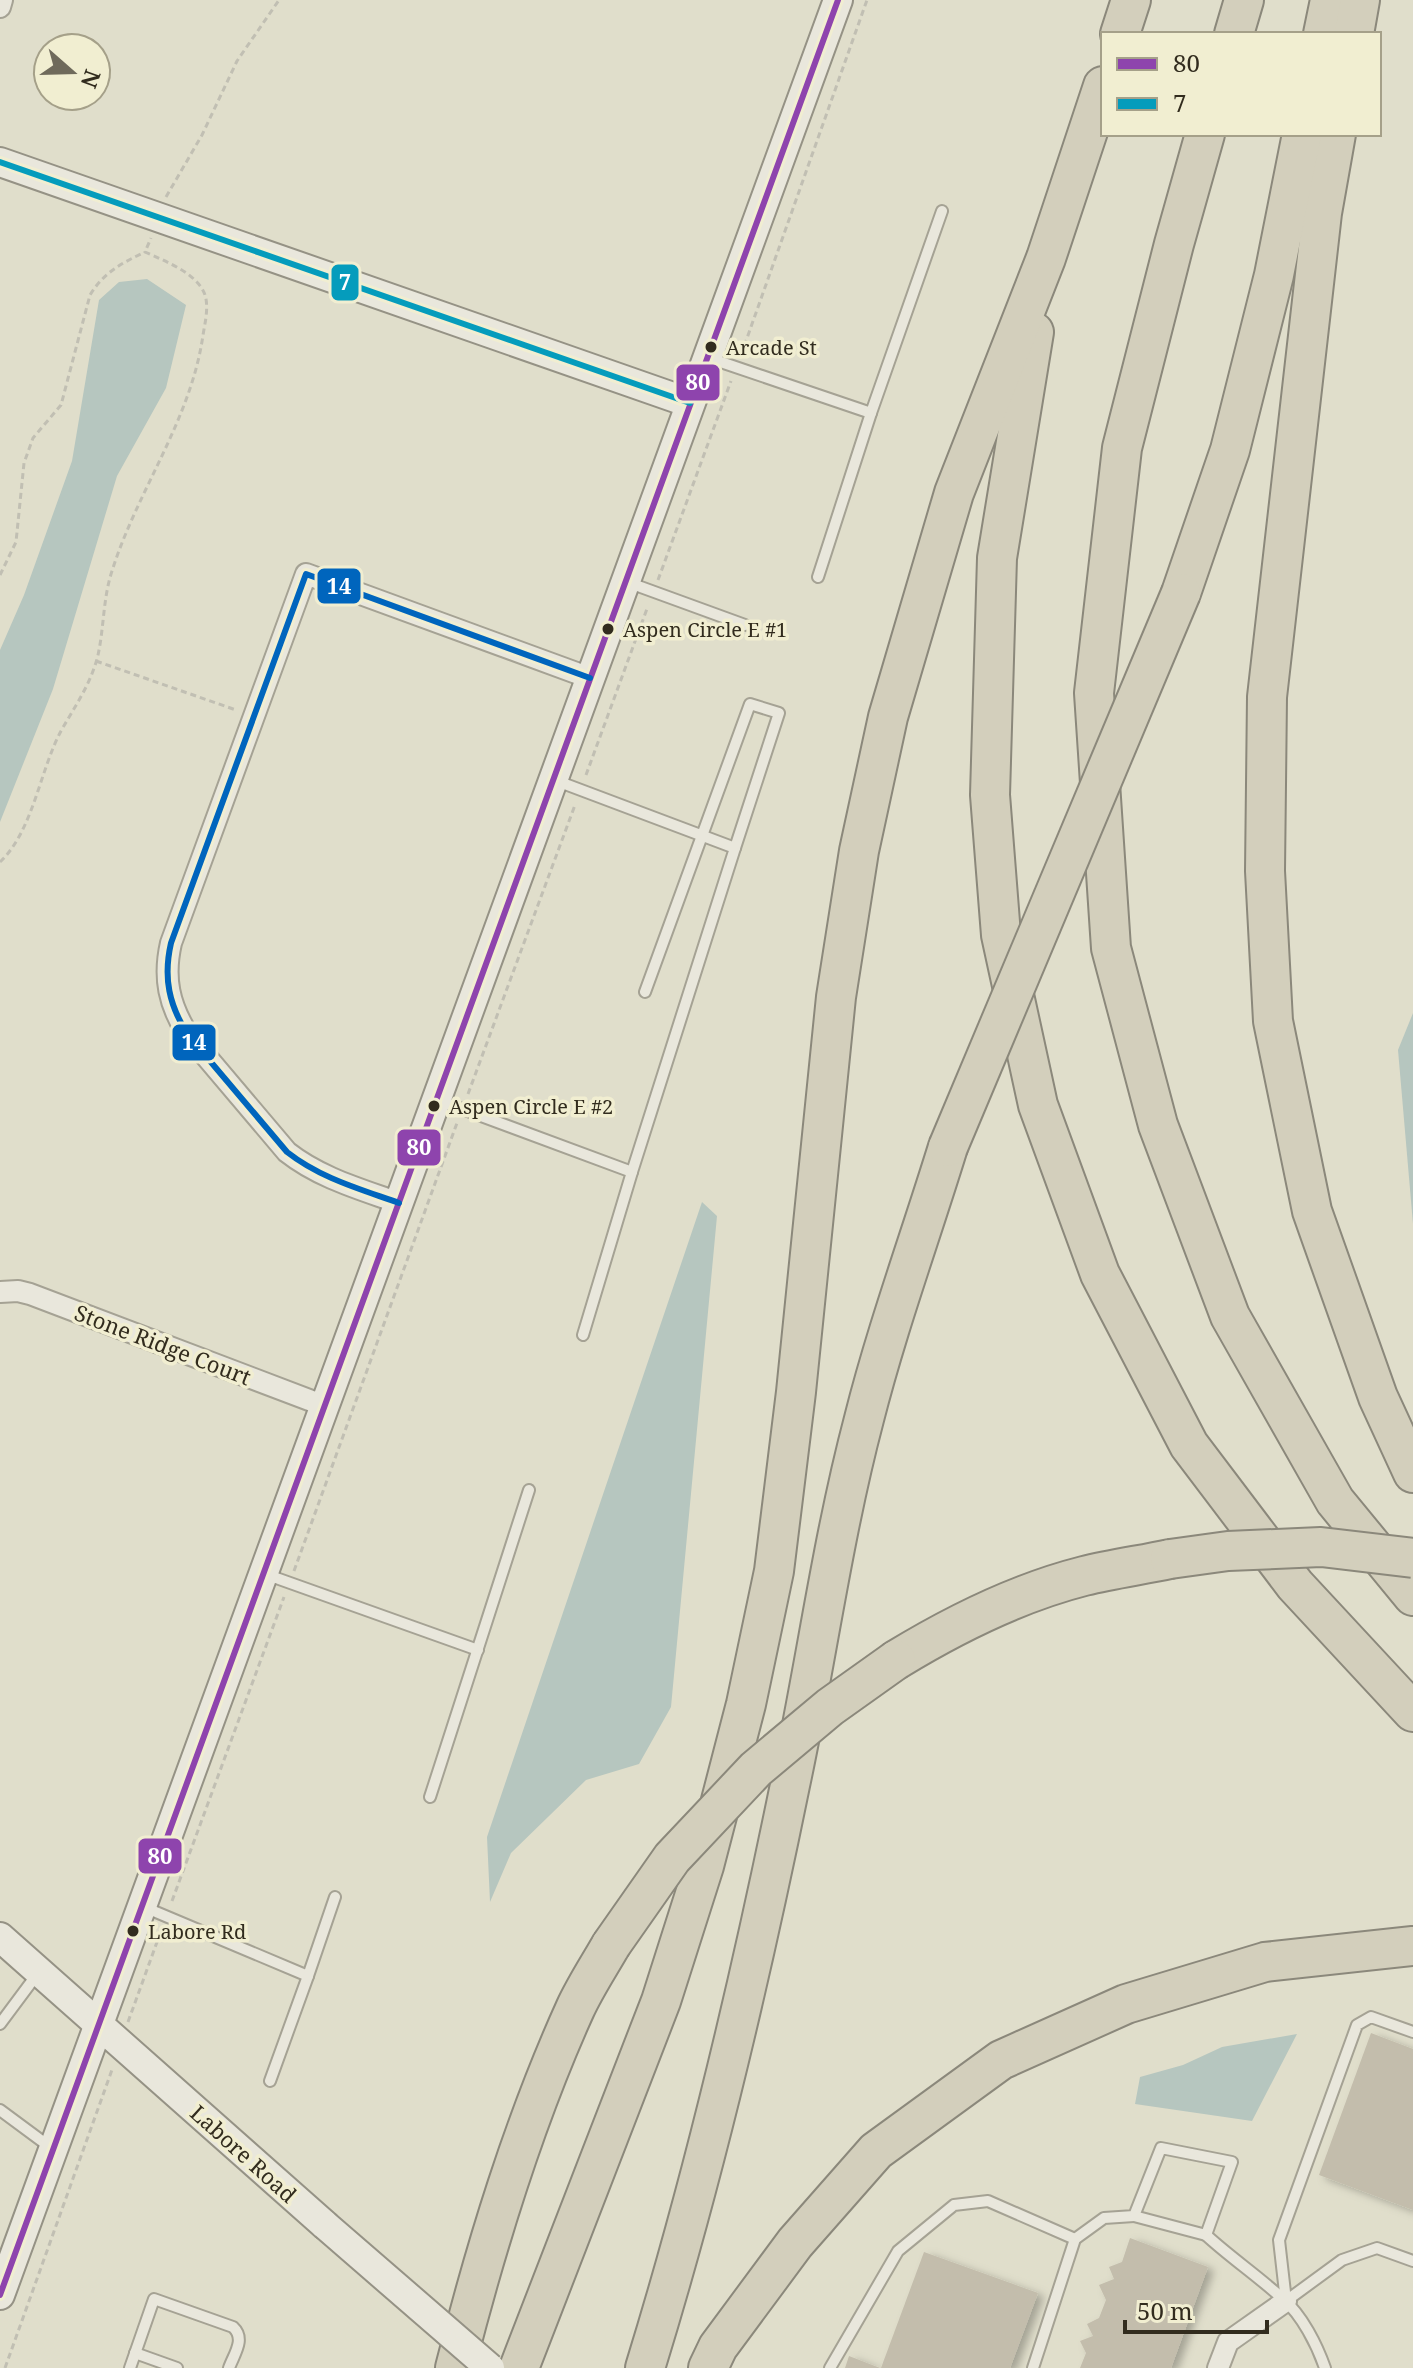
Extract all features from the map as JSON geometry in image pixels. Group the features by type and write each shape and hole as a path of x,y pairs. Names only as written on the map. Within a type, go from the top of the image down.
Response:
{"highway":[{"path":"1121,32 1131,0"},
{"path":"1235,32 1244,0"},
{"path":"1323,32 1330,0"},
{"path":"1354,32 1360,0"},
{"path":"519,2368 661,2001 704,1866 746,1704 774,1571 798,1376 836,997 859,851 888,717 954,493 1046,258 1101,98"},
{"path":"1204,136 1122,448 1113,524 1094,693 1111,948 1158,1125 1230,1316 1335,1501 1413,1596"},
{"path":"645,2368 676,2269 748,1974 864,1419 948,1147 1181,593 1230,450 1274,275 1302,136"},
{"path":"1336,136 1322,213 1267,697 1265,871 1273,1021 1312,1211 1378,1397 1413,1473"},
{"path":"1046,258 997,558 990,795 1001,935 1038,1105 1100,1274 1189,1445 1295,1585 1413,1712"},
{"path":"455,2368 502,2200 544,2083 576,2006 611,1945 672,1858 756,1769 830,1707 896,1660 950,1627 1011,1601 1083,1576 1228,1551 1321,1547 1413,1558"},
{"path":"708,2368 718,2347 795,2243 876,2151 1001,2060 1126,2004 1265,1962 1413,1946"}],"street":[{"path":"0,7 2,0"},
{"path":"0,2295 99,2024 154,1911 276,1578 325,1406 399,1203 450,1104 553,780 838,0"},
{"path":"0,162 690,403"},
{"path":"399,1203 325,1176 287,1152 188,1035 177,1017 169,998 166,977 171,943 306,574 590,678"},
{"name":"Stone Ridge Court","path":"0,1292 30,1294 325,1406"},
{"name":"Labore Road","path":"0,1937 490,2368"},
{"path":"1218,2368 1228,2342 1286,2301"}],"lane":[{"path":"818,577 871,413 942,211"},
{"path":"707,357 871,413"},
{"path":"625,582 745,625"},
{"path":"583,1335 779,713 750,704 645,992"},
{"path":"553,780 735,848"},
{"path":"450,1104 632,1172"},
{"path":"430,1797 529,1490"},
{"path":"276,1578 478,1650"},
{"path":"270,2081 335,1897"},
{"path":"154,1911 308,1976"},
{"path":"0,2024 39,1972"},
{"path":"1286,2301 1279,2240 1357,2025 1371,2017 1413,2032"},
{"path":"0,2110 53,2149"},
{"path":"1134,2216 1161,2148 1232,2162 1206,2235"},
{"path":"830,2368 898,2251 954,2205 988,2201 1075,2239"},
{"path":"1033,2368 1075,2239 1104,2218 1134,2216 1206,2235 1286,2301 1317,2347 1325,2368"},
{"path":"1286,2301 1342,2260 1377,2248 1413,2261"},
{"path":"130,2368 154,2299 233,2327 240,2340 229,2368"},
{"path":"135,2353 177,2368"}],"path":[{"path":"0,575 16,542 24,463 33,438 61,405 90,295 100,279 120,263 145,252 167,195 202,135 237,61 279,0"},
{"path":"5,2368 121,2043 154,1911 450,1104 580,790 867,0"},
{"path":"0,862 22,829 61,732 79,703 96,661 111,573 199,367 206,316 205,296 195,281 174,266 145,252"},
{"path":"96,661 254,716"}],"shaded area":[{"path":"147,279 186,305 166,388 117,476 53,689 0,822 0,650 24,595 72,461 99,300 119,282"},
{"path":"1413,1013 1413,1224 1398,1050"},
{"path":"702,1202 717,1216 671,1707 639,1764 586,1780 511,1853 490,1902 487,1837"},
{"path":"1297,2034 1252,2121 1135,2104 1140,2077 1183,2065 1222,2047"}],"building":[{"path":"1371,2033 1413,2049 1413,2210 1319,2175"},
{"path":"1130,2238 1208,2267 1171,2368 1080,2368 1086,2353 1080,2341 1093,2336 1087,2324 1099,2318 1106,2300 1099,2285 1114,2279 1109,2267 1122,2262"},
{"path":"924,2252 1038,2293 1010,2368 881,2368"},
{"path":"849,2356 880,2368 845,2368"}],"transit line":[{"name":"80","path":"0,2295 838,0"},
{"name":"7","path":"0,162 690,403"},
{"name":"14","path":"399,1203 327,1176 287,1152 181,1024 169,991 171,943 306,574 590,678"}],"place":[{"name":"Arcade St","path":"711,347"},
{"name":"Aspen Circle E #1","path":"608,629"},
{"name":"Aspen Circle E #2","path":"434,1106"},
{"name":"Labore Rd","path":"133,1931"}]}
